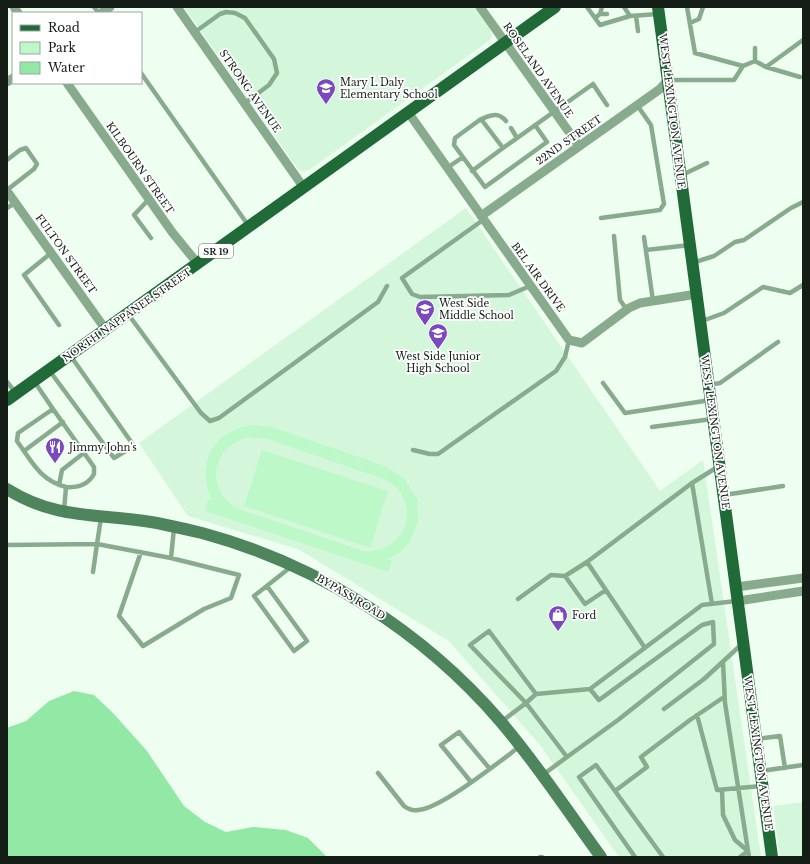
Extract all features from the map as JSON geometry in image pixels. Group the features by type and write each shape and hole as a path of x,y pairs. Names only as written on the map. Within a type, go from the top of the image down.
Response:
{"main road":[{"name":"SR 19","path":"304,188 555,7"},
{"name":"WEST LEXINGTON AVENUE","path":"659,11 772,857"},
{"name":"NORTH NAPPANEE STREET","path":"11,397 304,188"},
{"name":"BYPASS ROAD","path":"7,489 34,505 64,513 151,522 244,546 293,566 347,594 407,634 446,666 501,722 521,746 601,857"}],"street":[{"name":"STRONG AVENUE","path":"177,7 304,188"},
{"name":"ROSELAND AVENUE","path":"484,8 505,42 579,146"},
{"name":"22ND STREET","path":"482,218 579,146 660,89 668,80"},
{"name":"KILBOURN STREET","path":"68,84 149,199 198,264"},
{"name":"BEL AIR DRIVE","path":"408,112 569,340"},
{"name":"FULTON STREET","path":"7,190 106,330"},
{"path":"569,340 582,343 640,302 696,294"},
{"path":"736,588 803,578"},
{"path":"738,601 803,591"}],"lane":[{"path":"587,7 600,25 630,16 659,11"},
{"path":"595,18 600,14 602,7"},
{"path":"624,7 630,16"},
{"path":"687,7 695,53 743,66"},
{"path":"690,23 699,19 703,7"},
{"path":"195,32 220,14 226,12 235,13 245,18 274,59 277,73 269,85 245,103"},
{"path":"600,14 607,14"},
{"path":"636,16 638,31"},
{"path":"766,67 803,40"},
{"path":"755,48 755,61"},
{"path":"668,80 734,80 743,66 755,61"},
{"path":"755,61 766,67 800,77"},
{"path":"142,74 250,227"},
{"path":"472,171 593,84 607,105"},
{"path":"602,218 660,210 664,204 652,125 637,105"},
{"path":"506,121 501,116 494,114 481,118 455,138 454,145 485,187 547,142 535,125"},
{"path":"481,118 503,148"},
{"path":"511,128 517,138"},
{"path":"7,160 20,150 26,148 38,164 34,169 7,190"},
{"path":"447,168 463,158"},
{"path":"681,176 707,163"},
{"path":"149,199 134,215 151,238"},
{"path":"692,263 714,256 735,242 744,240 791,208 803,202"},
{"path":"7,208 15,203"},
{"path":"482,218 402,278 412,294 420,297 508,295 530,286"},
{"path":"614,236 620,300 627,310"},
{"path":"644,236 653,300"},
{"path":"646,250 690,245"},
{"path":"52,253 24,275 59,325"},
{"path":"700,321 724,314 763,287 790,293 803,285"},
{"path":"128,314 201,413 210,420 220,418 378,302 387,286"},
{"path":"413,450 430,454 438,454 556,371 565,357 569,340"},
{"path":"709,385 720,383 778,342"},
{"path":"49,370 114,458 134,446 70,355"},
{"path":"34,381 93,463 94,474 81,486 66,488 45,478 17,441 18,433 53,408"},
{"path":"7,382 11,397"},
{"path":"603,383 625,413 711,400"},
{"path":"652,427 713,418"},
{"path":"24,451 63,422"},
{"path":"59,485 62,470 85,452"},
{"path":"518,599 551,575 565,576 692,483 720,466"},
{"path":"692,483 712,604"},
{"path":"724,495 783,486"},
{"path":"64,513 66,488"},
{"path":"93,572 101,517"},
{"path":"171,558 174,527"},
{"path":"7,545 97,544 141,552 171,558 239,576 231,598 204,609 142,646 119,616 141,552"},
{"path":"586,562 645,648"},
{"path":"267,586 307,641 294,652 254,596 267,586 293,566"},
{"path":"565,576 585,604 606,590"},
{"path":"501,722 536,694 590,689 702,605 738,601"},
{"path":"542,775 618,720 714,644 713,622 702,624 599,700 590,689"},
{"path":"536,694 489,631 470,645 526,703 567,757"},
{"path":"664,709 704,679 744,643"},
{"path":"723,662 724,697 749,857"},
{"path":"615,791 647,768 641,757 697,715 724,697"},
{"path":"697,715 717,790 763,786"},
{"path":"471,782 441,745 459,732 490,768"},
{"path":"756,739 780,736 785,768"},
{"path":"378,773 399,802 409,809 417,811 436,805 521,746"},
{"path":"635,857 579,777 596,765 663,857"},
{"path":"761,772 803,765"},
{"path":"722,790 723,815 735,840 748,851"},
{"path":"740,857 748,851"}],"shaded area":[{"name":"Mary L Daly Elementary School","path":"184,7 475,7 492,34 490,40 309,170 302,171 298,169"},
{"name":"West Side Middle School","path":"466,208 660,491 703,460 761,857 619,857 540,745 449,641 298,549 188,516 139,443"},
{"path":"803,802 803,857 780,857 773,806"}],"green space":[{"path":"254,425 271,427 385,466 404,478 417,499 418,522 409,543 398,554 387,559 392,561 388,572 205,511 208,500 212,500 207,487 206,474 207,462 211,450 218,441 228,433 240,428","holes":["249,437 267,439 387,480 398,490 405,501 407,513 405,525 399,536 390,544 378,550 363,551 236,508 226,500 219,490 216,479 220,458 227,449 237,442"]},
{"path":"262,450 388,491 370,548 244,506"}],"water":[{"path":"74,691 94,695 112,712 147,751 184,806 205,822 226,832 253,827 286,830 308,838 327,857 7,857 7,728 26,721 49,701"}],"place":[{"name":"Mary L Daly Elementary School","path":"326,105"},
{"name":"West Side Middle School","path":"425,326"},
{"name":"West Side Junior High School","path":"438,350"},
{"name":"Jimmy John's","path":"55,464"},
{"name":"Ford","path":"558,632"}]}
